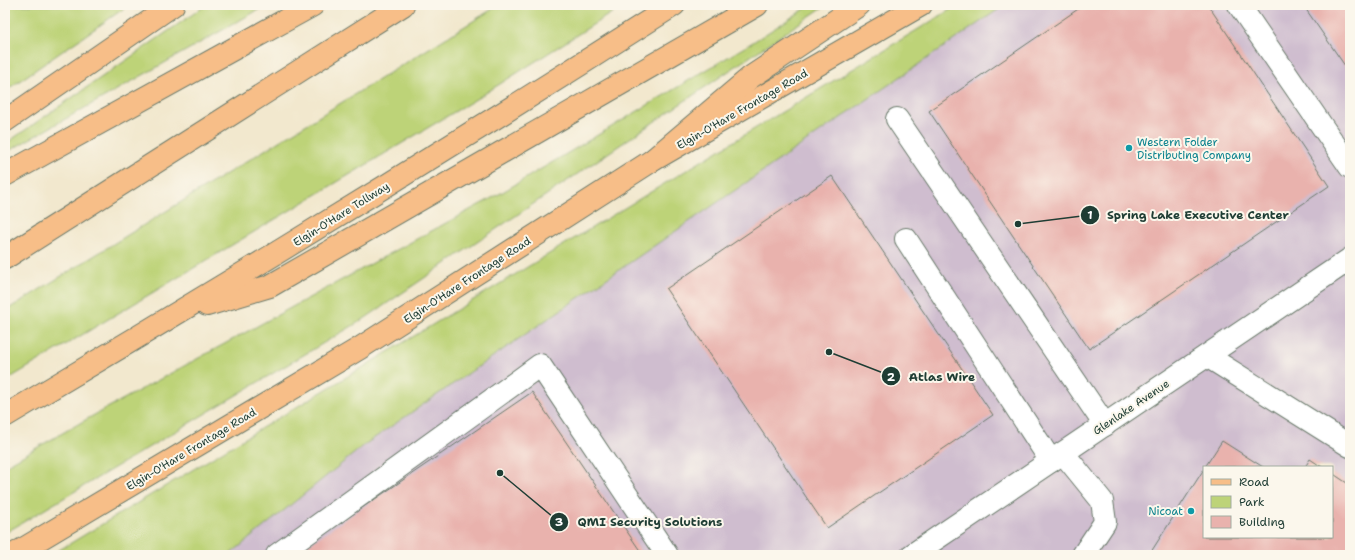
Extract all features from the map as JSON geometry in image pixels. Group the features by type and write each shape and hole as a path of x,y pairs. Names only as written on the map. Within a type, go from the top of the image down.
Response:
{"main road":[{"path":"5,121 172,5"},
{"path":"5,175 313,5"},
{"path":"5,258 403,5"},
{"name":"Elgin-O'Hare Tollway","path":"5,416 179,313 515,107 674,5"},
{"path":"179,313 270,286 757,5"},
{"path":"653,160 751,77 859,5"},
{"name":"Elgin-O'Hare Frontage Road","path":"13,555 360,348 653,160 921,5"}],"street":[{"path":"1239,5 1350,167"},
{"path":"897,119 1105,425"},
{"path":"906,239 1057,457 1102,501 1105,522 1083,555"},
{"name":"Glenlake Avenue","path":"912,555 1350,259"},
{"path":"1207,356 1350,446"},
{"path":"276,555 540,365 667,555"}],"shaded area":[{"path":"1005,5 1350,5 1350,555 229,555 367,443"}],"green space":[{"path":"5,5 129,5 5,91"},
{"path":"206,5 267,5 5,153 5,144"},
{"path":"499,5 624,5 481,96 5,381 5,311"},
{"path":"811,5 826,5 364,319 5,533 5,466 87,419 501,193 753,42"},
{"path":"958,5 1005,5 367,443 229,555 51,555 373,361"}],"building":[{"name":"Western Folder Distributing Company","path":"1084,5 1208,5 1329,186 1089,349 929,111"},
{"path":"1303,5 1350,5 1350,73"},
{"path":"832,176 993,415 827,528 666,289"},
{"path":"532,392 643,555 293,555"},
{"path":"1222,441 1261,466 1206,466"},
{"path":"1310,459 1320,466 1306,466"},
{"name":"Nicoat","path":"1203,471 1203,538 1333,538 1333,474 1350,485 1350,555 1149,555"}],"place":[{"name":"Western Folder Distributing Company","path":"1129,148"},
{"name":"Spring Lake Executive Center","path":"1018,224"},
{"name":"Atlas Wire","path":"829,352"},
{"name":"QMI Security Solutions","path":"500,473"},
{"name":"Nicoat","path":"1191,511"}]}
